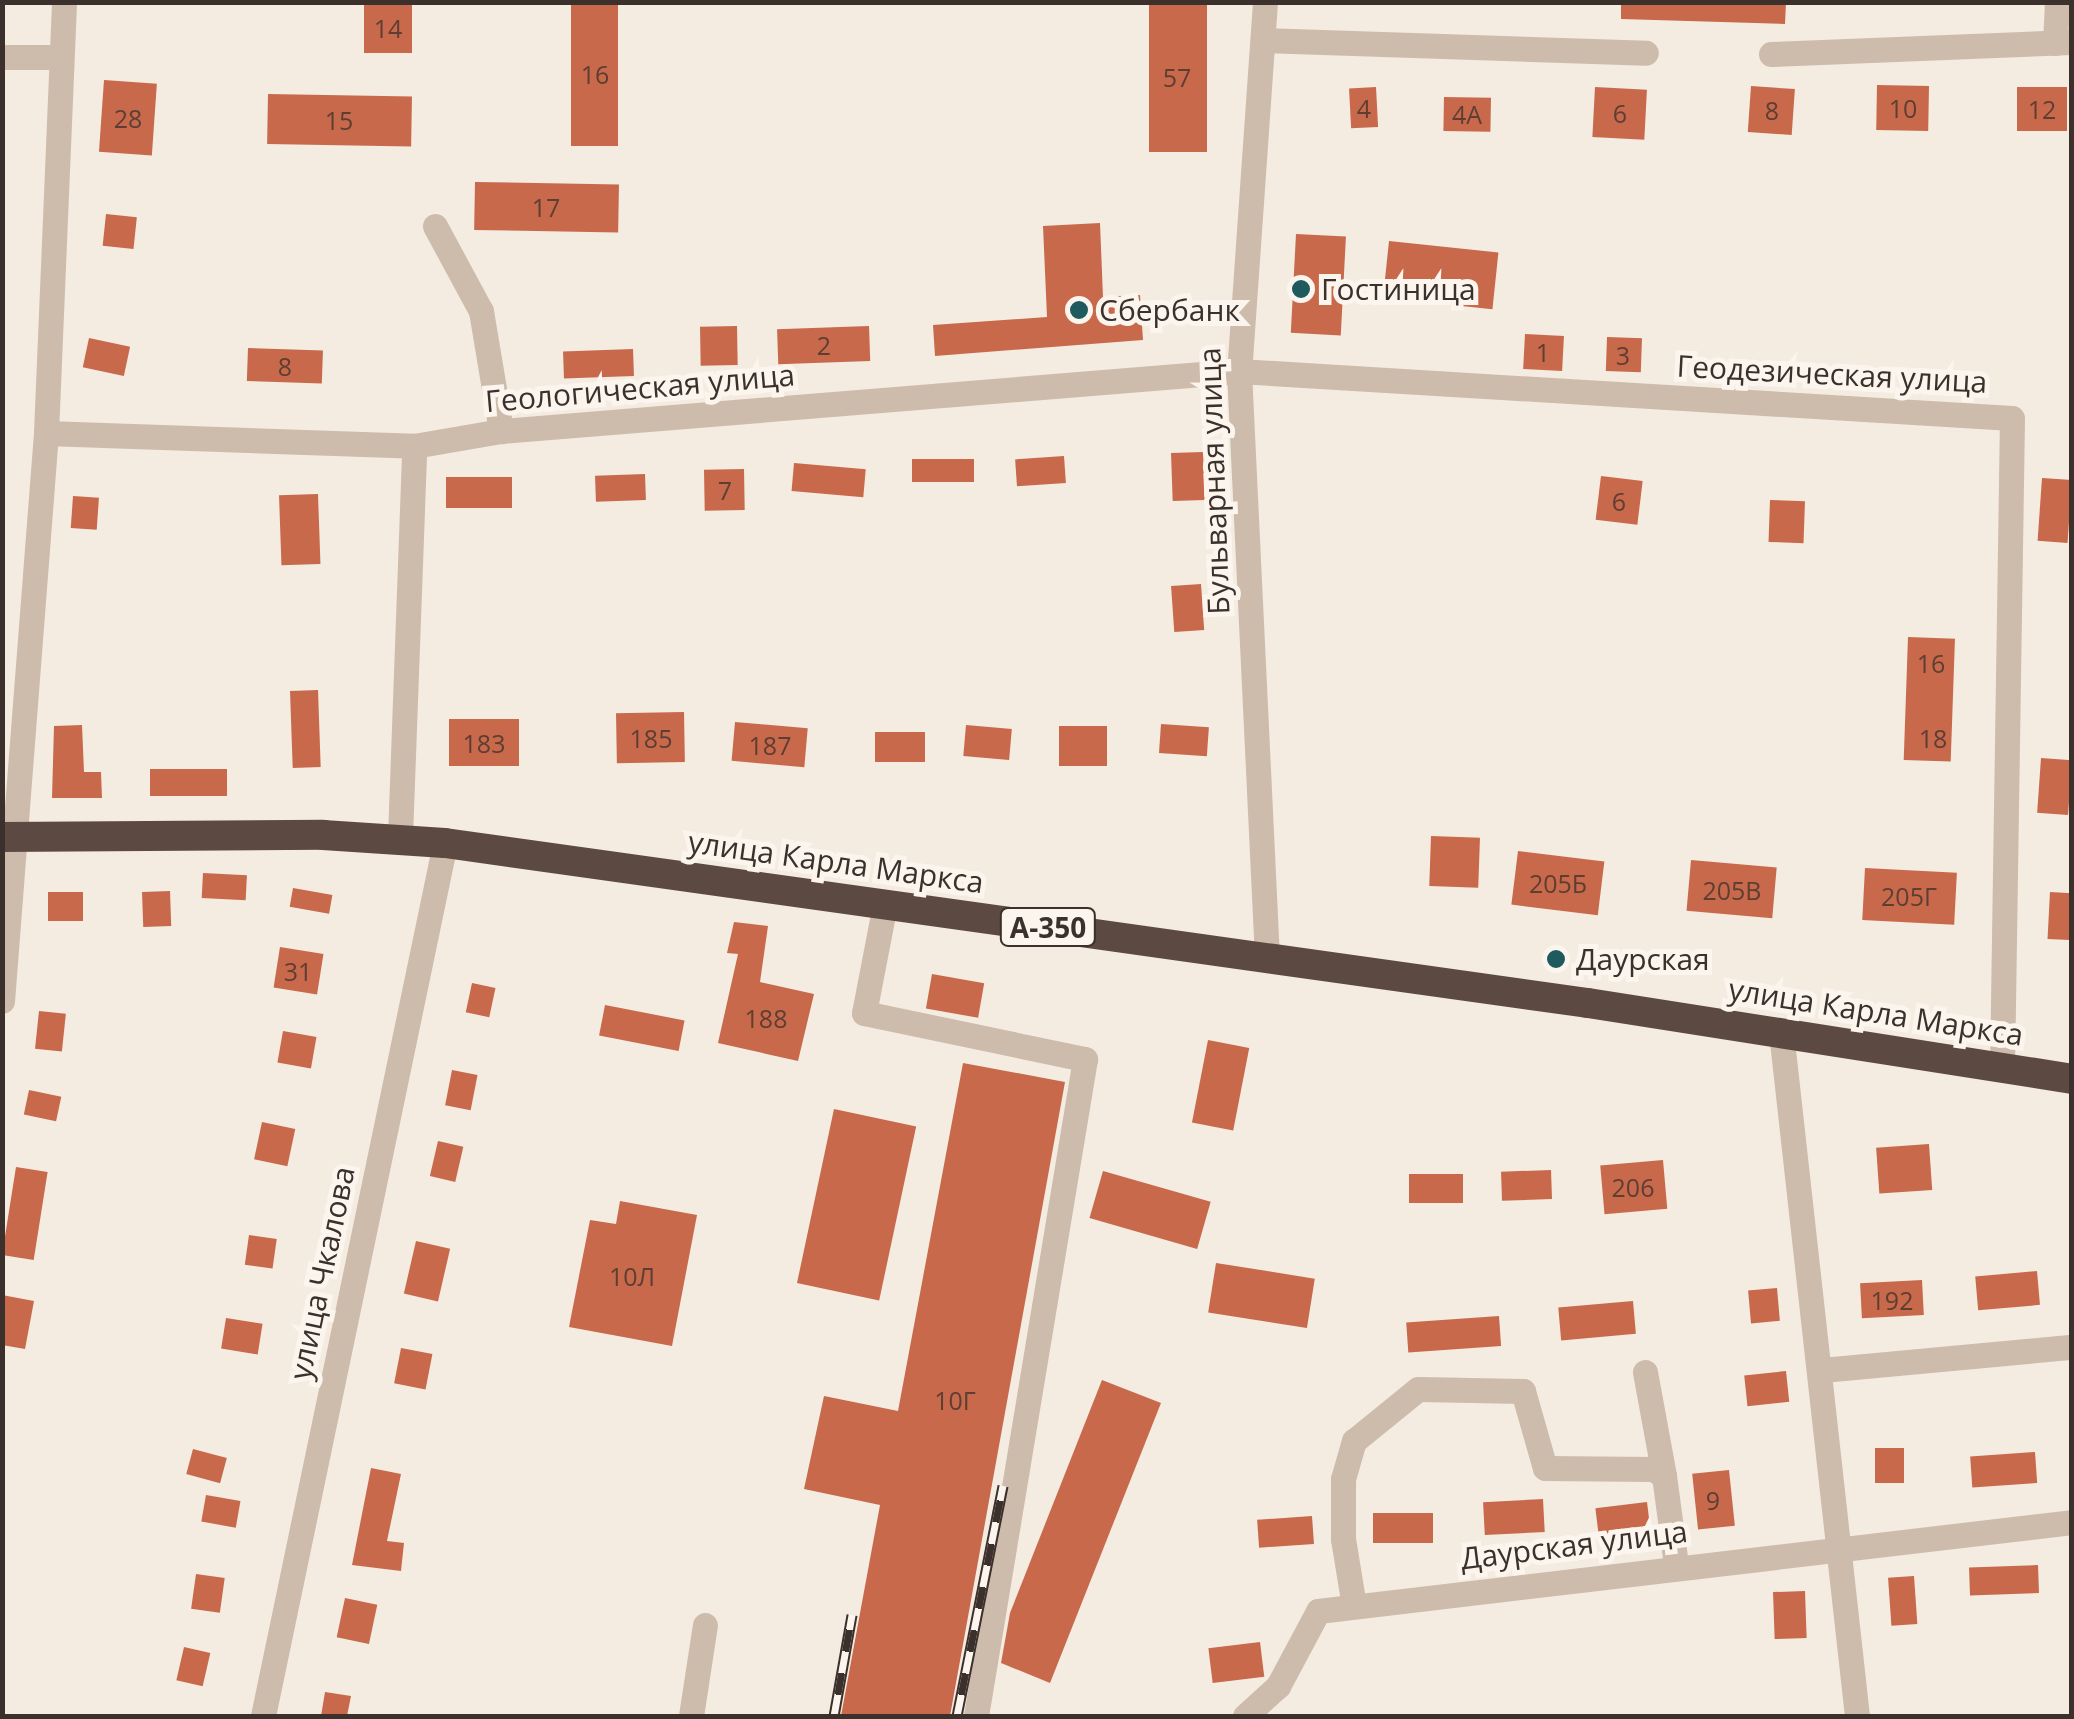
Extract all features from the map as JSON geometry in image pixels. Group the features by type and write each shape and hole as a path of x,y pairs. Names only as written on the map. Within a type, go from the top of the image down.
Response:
{"highway":[{"name":"улица Карла Маркса","path":"11,837 400,838 445,842 1781,1032 2072,1079"}],"street":[{"path":"2,1001 11,837 46,433 64,2"},
{"name":"Бульварная улица","path":"1265,2 1240,371 1268,958"},
{"path":"1771,54 2063,42 2057,2"},
{"path":"1263,40 1646,54"},
{"path":"2,58 61,57"},
{"path":"435,226 482,311 501,431"},
{"name":"Геологическая улица","path":"46,433 414,446 501,431 1240,371"},
{"name":"Геодезическая улица","path":"1240,371 2012,418 2002,1068"},
{"path":"400,838 414,446"},
{"name":"улица Чкалова","path":"263,1716 445,842"},
{"path":"885,904 864,1013 1085,1059 976,1716"},
{"path":"1781,1032 1822,1370 1857,1716"},
{"path":"1822,1370 2072,1346"},
{"path":"1645,1372 1676,1565"},
{"path":"1354,1606 1343,1538 1343,1479 1354,1441 1418,1389 1523,1391 1545,1468 1652,1469 1664,1476"},
{"name":"Даурская улица","path":"1246,1716 1278,1686 1318,1611 1838,1544 2072,1522"},
{"path":"691,1716 705,1626"}],"building":[{"path":"364,2 412,2 412,53 364,53"},
{"path":"571,2 618,2 618,146 571,146"},
{"path":"1149,2 1207,2 1207,152 1149,152"},
{"path":"1621,2 1786,2 1785,24 1621,19"},
{"path":"104,80 157,84 152,156 99,152"},
{"path":"1877,85 1929,86 1928,131 1876,130"},
{"path":"1751,86 1795,89 1792,135 1748,132"},
{"path":"1376,87 1378,127 1351,128 1349,88"},
{"path":"1595,87 1647,90 1644,140 1592,137"},
{"path":"2017,87 2067,87 2067,131 2017,131"},
{"path":"268,94 412,97 411,147 267,144"},
{"path":"1444,97 1491,98 1490,132 1443,131"},
{"path":"475,182 619,185 618,233 474,230"},
{"path":"106,214 137,217 133,249 103,246"},
{"path":"1100,223 1103,297 1140,295 1143,340 935,356 933,325 1047,317 1043,226"},
{"path":"1296,234 1346,237 1341,335 1291,333"},
{"path":"1389,241 1498,252 1492,309 1383,298"},
{"path":"737,326 738,365 701,366 700,327"},
{"path":"869,326 870,361 778,364 777,329"},
{"path":"1525,334 1564,336 1562,371 1523,369"},
{"path":"1607,337 1642,338 1641,372 1606,371"},
{"path":"89,338 130,347 124,376 83,367"},
{"path":"248,348 323,351 322,384 247,381"},
{"path":"633,349 634,376 564,378 563,351"},
{"path":"1203,452 1205,500 1173,501 1171,453"},
{"path":"1064,456 1066,483 1017,486 1015,459"},
{"path":"912,459 974,459 974,482 912,482"},
{"path":"794,463 866,469 863,497 792,491"},
{"path":"744,469 745,510 705,511 704,470"},
{"path":"645,474 646,500 596,502 595,476"},
{"path":"1601,476 1643,481 1637,525 1596,520"},
{"path":"446,477 512,477 512,508 446,508"},
{"path":"2042,478 2072,480 2068,543 2038,541"},
{"path":"318,494 320,564 281,565 279,495"},
{"path":"73,496 99,498 97,530 71,528"},
{"path":"1770,500 1805,501 1804,543 1769,542"},
{"path":"1201,584 1204,630 1174,632 1171,586"},
{"path":"1908,637 1955,639 1951,762 1904,760"},
{"path":"318,690 321,767 293,768 290,691"},
{"path":"684,712 685,762 617,763 616,713"},
{"path":"449,719 519,719 519,766 449,766"},
{"path":"735,722 808,728 804,767 732,761"},
{"path":"1161,724 1209,727 1207,756 1159,753"},
{"path":"82,725 84,772 101,772 102,798 52,798 54,726"},
{"path":"966,725 1012,729 1009,760 963,756"},
{"path":"1059,726 1107,726 1107,766 1059,766"},
{"path":"875,732 925,732 925,762 875,762"},
{"path":"2041,758 2072,760 2068,815 2037,813"},
{"path":"150,769 227,769 227,796 150,796"},
{"path":"1431,836 1480,838 1478,888 1429,886"},
{"path":"1518,851 1604,862 1598,915 1511,905"},
{"path":"1691,860 1777,867 1772,918 1687,911"},
{"path":"1865,868 1957,873 1954,925 1862,920"},
{"path":"203,873 247,875 246,900 202,898"},
{"path":"293,888 332,895 329,914 290,907"},
{"path":"170,891 171,926 143,927 142,892"},
{"path":"48,892 83,892 83,921 48,921"},
{"path":"2050,892 2072,893 2070,940 2048,939"},
{"path":"734,922 768,926 760,982 814,994 798,1061 718,1043 738,954 727,953"},
{"path":"280,947 323,954 317,994 274,987"},
{"path":"932,974 984,983 978,1018 926,1008"},
{"path":"472,983 495,988 489,1017 466,1012"},
{"path":"605,1005 685,1020 679,1051 599,1035"},
{"path":"39,1011 66,1014 62,1052 35,1049"},
{"path":"283,1031 316,1037 311,1068 277,1063"},
{"path":"1208,1040 1249,1048 1233,1130 1192,1122"},
{"path":"963,1063 1065,1082 950,1716 841,1716 880,1505 804,1489 824,1396 898,1411"},
{"path":"452,1070 478,1075 471,1110 445,1105"},
{"path":"29,1090 61,1097 56,1121 24,1114"},
{"path":"834,1109 916,1126 879,1301 797,1283"},
{"path":"262,1122 295,1129 287,1166 254,1159"},
{"path":"438,1141 463,1147 455,1182 430,1176"},
{"path":"1929,1144 1932,1190 1879,1194 1876,1148"},
{"path":"1663,1160 1667,1209 1605,1214 1600,1165"},
{"path":"16,1167 48,1172 34,1260 2,1255"},
{"path":"1551,1170 1552,1199 1502,1201 1501,1172"},
{"path":"1103,1171 1211,1202 1197,1249 1089,1218"},
{"path":"1409,1174 1463,1174 1463,1203 1409,1203"},
{"path":"620,1201 697,1215 672,1346 569,1327 590,1220 616,1224"},
{"path":"249,1235 277,1239 273,1269 245,1265"},
{"path":"416,1241 450,1249 438,1301 404,1294"},
{"path":"1216,1263 1315,1279 1307,1328 1208,1312"},
{"path":"2037,1271 2040,1305 1978,1310 1975,1276"},
{"path":"1922,1280 1924,1315 1862,1318 1860,1283"},
{"path":"1777,1288 1780,1321 1751,1323 1748,1291"},
{"path":"2,1295 34,1301 25,1349 2,1345"},
{"path":"1633,1301 1636,1334 1561,1340 1558,1308"},
{"path":"1499,1316 1501,1346 1408,1352 1406,1322"},
{"path":"226,1318 263,1324 258,1354 221,1349"},
{"path":"401,1348 432,1354 426,1389 394,1383"},
{"path":"1786,1371 1789,1402 1747,1406 1744,1375"},
{"path":"1102,1380 1161,1403 1050,1683 1001,1663 1010,1613"},
{"path":"1875,1448 1904,1448 1904,1483 1875,1483"},
{"path":"193,1449 227,1458 220,1483 186,1474"},
{"path":"2035,1452 2037,1483 1972,1487 1970,1457"},
{"path":"371,1468 401,1474 387,1541 404,1543 401,1571 352,1565"},
{"path":"1729,1470 1735,1526 1698,1530 1692,1474"},
{"path":"206,1495 240,1501 236,1528 201,1522"},
{"path":"1543,1499 1545,1532 1485,1535 1483,1502"},
{"path":"1647,1502 1651,1533 1599,1539 1595,1508"},
{"path":"1373,1513 1433,1513 1433,1543 1373,1543"},
{"path":"1312,1516 1314,1544 1259,1548 1257,1520"},
{"path":"2038,1565 2039,1593 1970,1595 1969,1567"},
{"path":"196,1574 225,1578 220,1613 191,1609"},
{"path":"1914,1576 1917,1624 1891,1626 1888,1578"},
{"path":"1805,1591 1807,1638 1775,1639 1773,1592"},
{"path":"345,1598 377,1605 369,1644 337,1637"},
{"path":"1260,1642 1264,1677 1213,1683 1208,1648"},
{"path":"184,1647 210,1653 203,1686 176,1680"},
{"path":"325,1692 351,1696 347,1716 321,1716"}],"railway":[{"path":"957,1716 1003,1486"},
{"path":"834,1716 852,1615"}],"place":[{"name":"Гостиница","path":"1301,289"},
{"name":"Сбербанк","path":"1079,310"},
{"name":"Даурская","path":"1556,959"}]}
